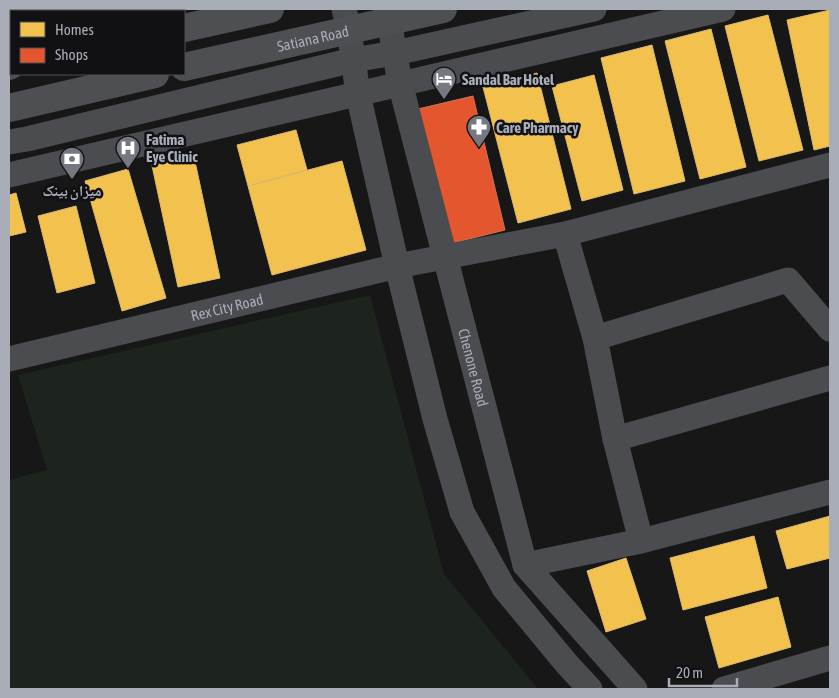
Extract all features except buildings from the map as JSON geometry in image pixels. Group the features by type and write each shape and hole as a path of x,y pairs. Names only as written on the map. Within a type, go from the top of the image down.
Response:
{"main road":[{"path":"185,28 270,9"},
{"name":"Satiana Road","path":"185,67 346,19 443,9"},
{"path":"9,108 151,75"}],"street":[{"path":"9,142 353,60 395,53 594,9"},
{"path":"9,175 723,9"},
{"name":"Chenone Road","path":"388,15 400,83 525,565 635,689"},
{"path":"346,19 358,94 398,266 435,419 462,512 504,588 566,664 590,689"},
{"name":"Rex City Road","path":"9,360 398,266 565,234 830,165"},
{"path":"565,234 595,338 615,439 640,541"},
{"path":"595,338 788,280 830,328"},
{"path":"615,439 830,378"},
{"path":"525,565 640,541 830,492"},
{"path":"724,689 830,658"}],"shaded area":[{"path":"370,295 444,574 538,689 9,689 9,480 47,470 18,375"}],"place":[{"name":"Sandal Bar Hotel","path":"444,100"},
{"name":"Care Pharmacy","path":"479,148"},
{"name":"Fatima Eye Clinic","path":"128,169"},
{"name":"میزان بینک","path":"72,180"}]}
